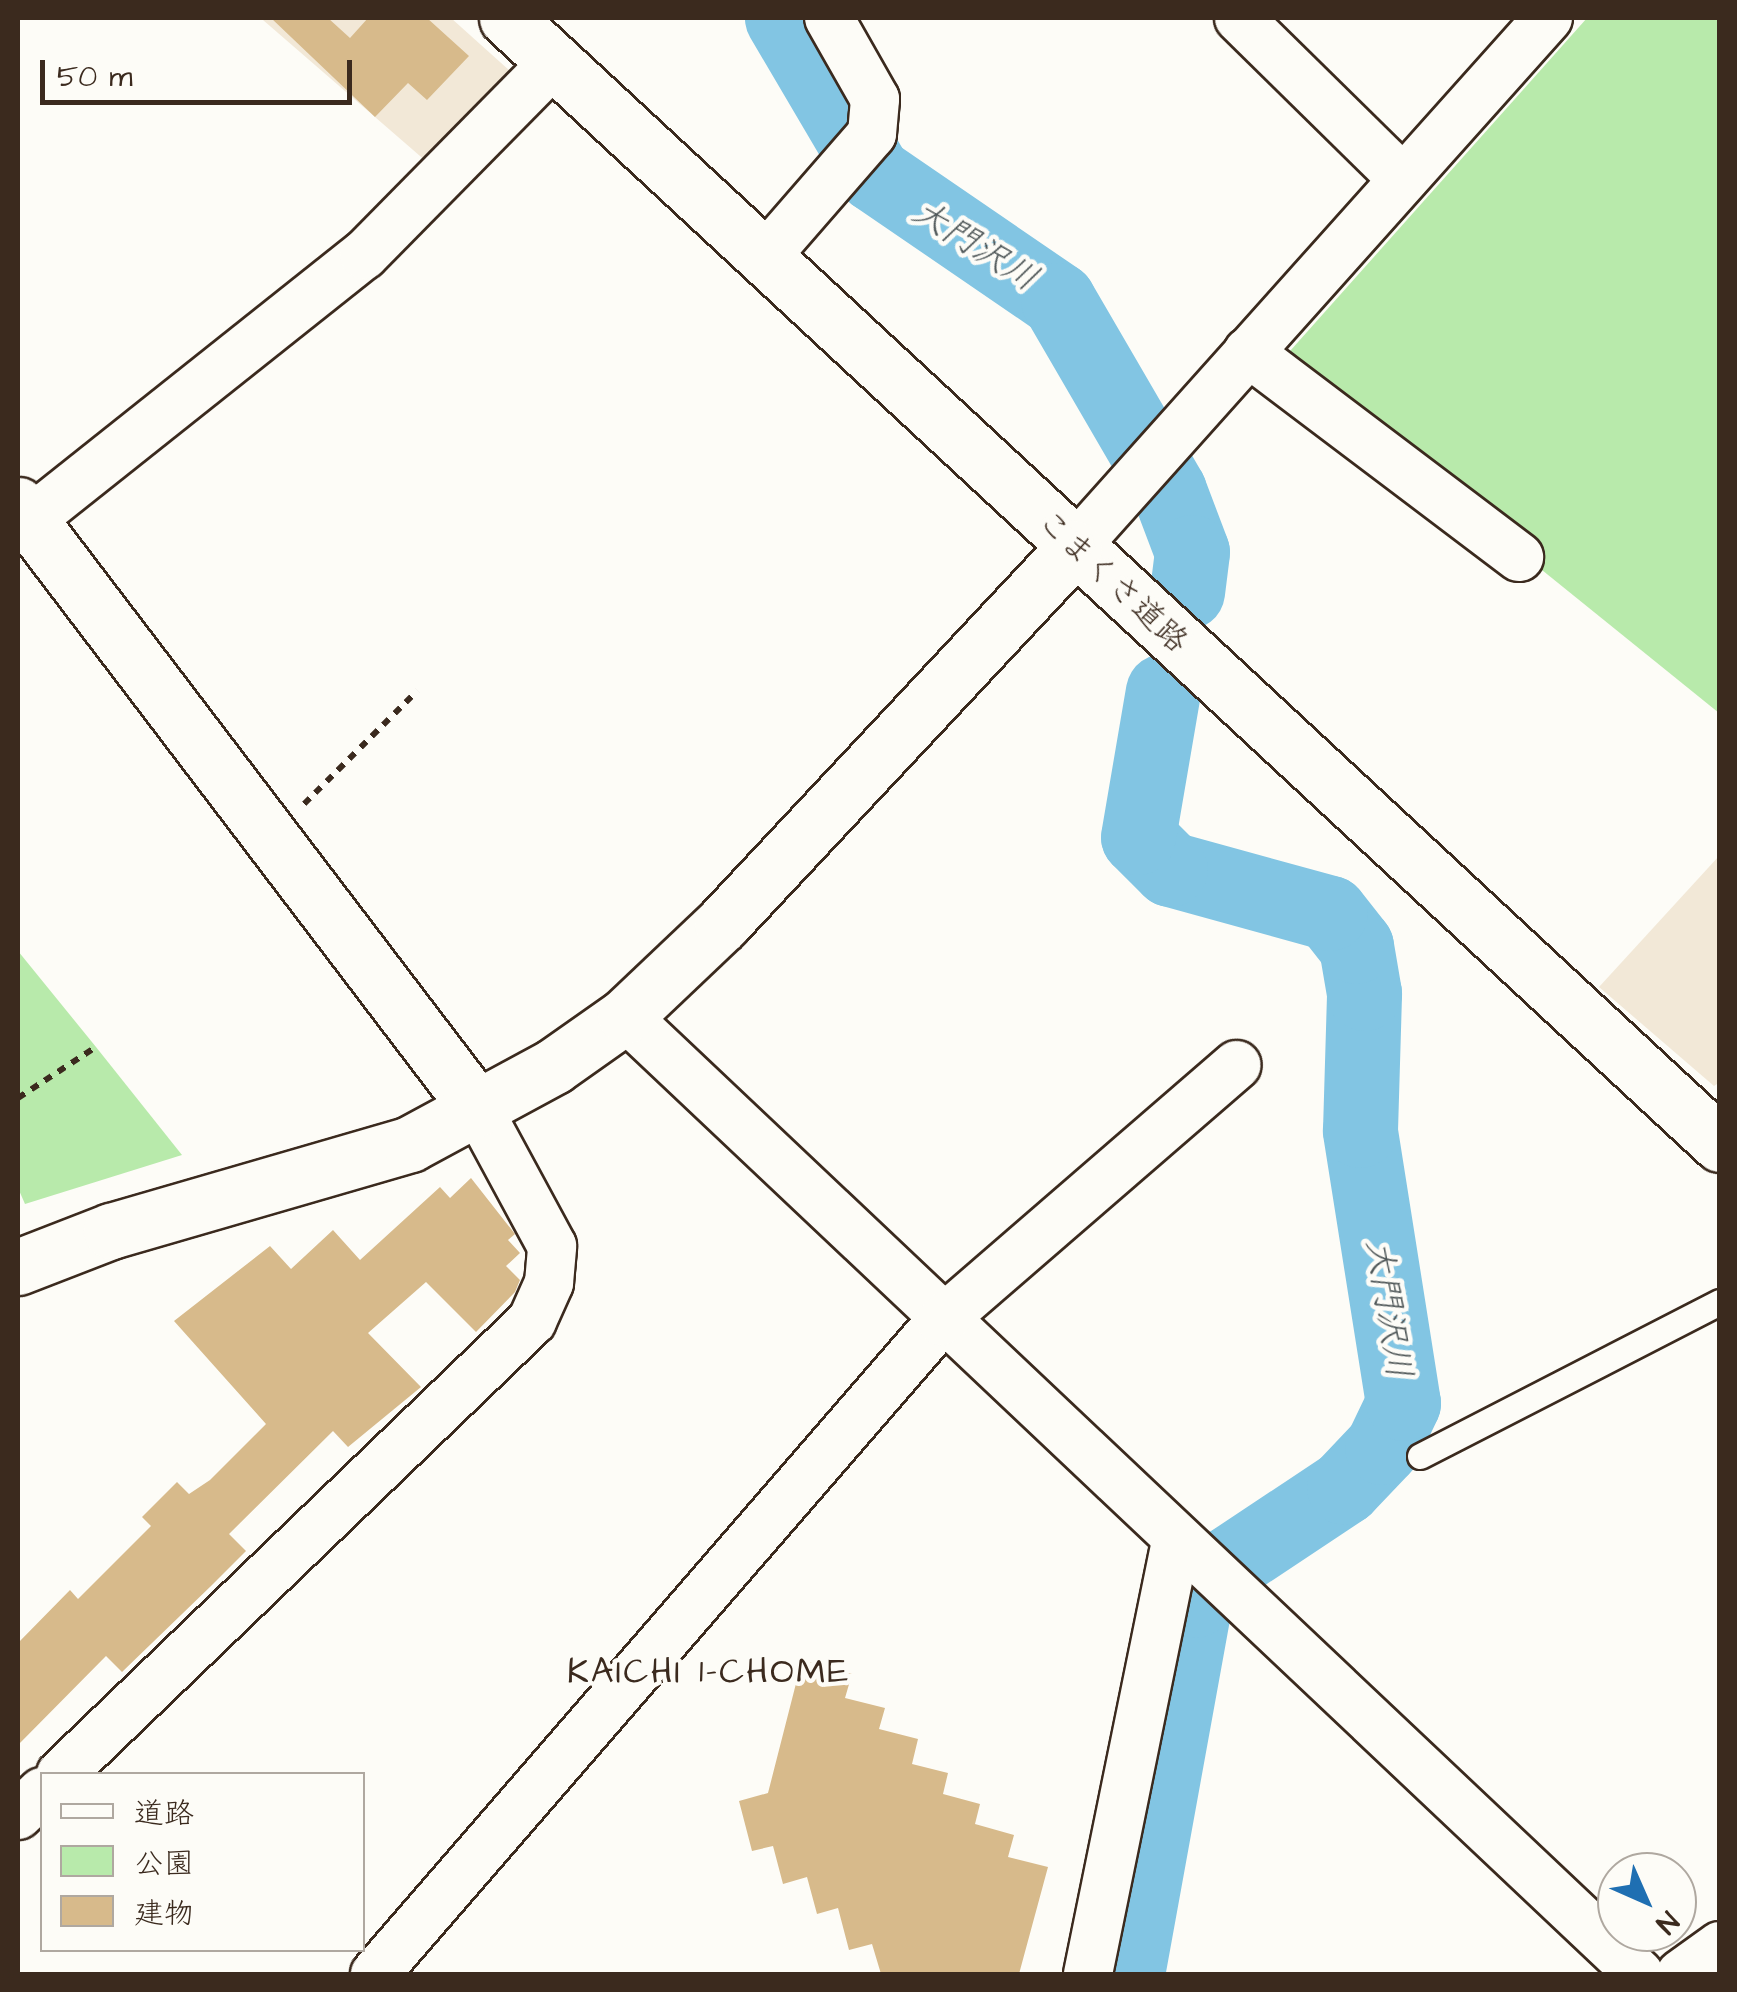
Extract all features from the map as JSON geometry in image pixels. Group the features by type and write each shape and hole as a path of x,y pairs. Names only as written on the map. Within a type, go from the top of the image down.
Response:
{"street":[{"name":"こまくさ道路","path":"506,18 1720,1144"},
{"path":"765,256 872,134 875,99 829,18"},
{"path":"1239,18 1403,178"},
{"path":"18,1268 111,1231 410,1144 478,1109 625,1016 1074,548 1153,454 1548,18"},
{"path":"62,1772 532,1321 549,1283 552,1246 478,1109 23,513 364,255 554,62"},
{"path":"1248,352 1518,557"},
{"path":"625,1016 1200,1566 1638,1974"},
{"path":"384,1971 941,1320 1238,1065"},
{"path":"1088,1974 1200,1566"},
{"path":"18,1815 40,1794"},
{"path":"1681,1974 1720,1946"}],"lane":[{"path":"1420,1456 1720,1302"}],"path":[{"path":"289,820 417,691"},
{"path":"18,1098 96,1047"}],"shaded area":[{"path":"451,18 520,80 435,169 263,20"},
{"path":"1719,856 1720,1082 1714,1086 1599,987"}],"green space":[{"path":"1587,18 1719,18 1719,713 1282,360"},
{"path":"18,951 182,1155 25,1204 18,1188"}],"building":[{"path":"271,18 328,18 350,38 368,18 427,18 469,56 427,100 408,83 375,117"},
{"path":"471,1178 515,1234 508,1240 520,1253 506,1266 520,1280 515,1292 476,1332 426,1282 368,1333 421,1387 348,1447 333,1431 229,1534 246,1551 211,1586 122,1672 106,1656 18,1745 18,1643 70,1590 78,1599 151,1526 142,1517 177,1482 189,1494 210,1480 266,1424 174,1321 270,1246 291,1269 333,1230 360,1260 440,1187 450,1198"},
{"path":"802,1660 852,1674 845,1698 885,1708 879,1729 918,1739 912,1764 948,1773 943,1794 980,1804 975,1824 1014,1835 1008,1857 1048,1867 1019,1974 881,1974 872,1944 849,1950 838,1908 817,1914 807,1877 783,1884 773,1846 752,1851 739,1801 768,1793"}],"waterway":[{"name":"大門沢川","path":"782,18 874,174 1058,300 1169,491 1192,552 1187,592"},
{"name":"大門沢川","path":"1127,1974 1195,1600 1231,1562 1344,1487 1382,1447 1403,1403 1360,1130 1364,993 1356,946 1330,913 1170,869 1138,837 1163,691"}],"district":[{"name":"KAICHI 1-CHOME","path":"709,1672"}]}
